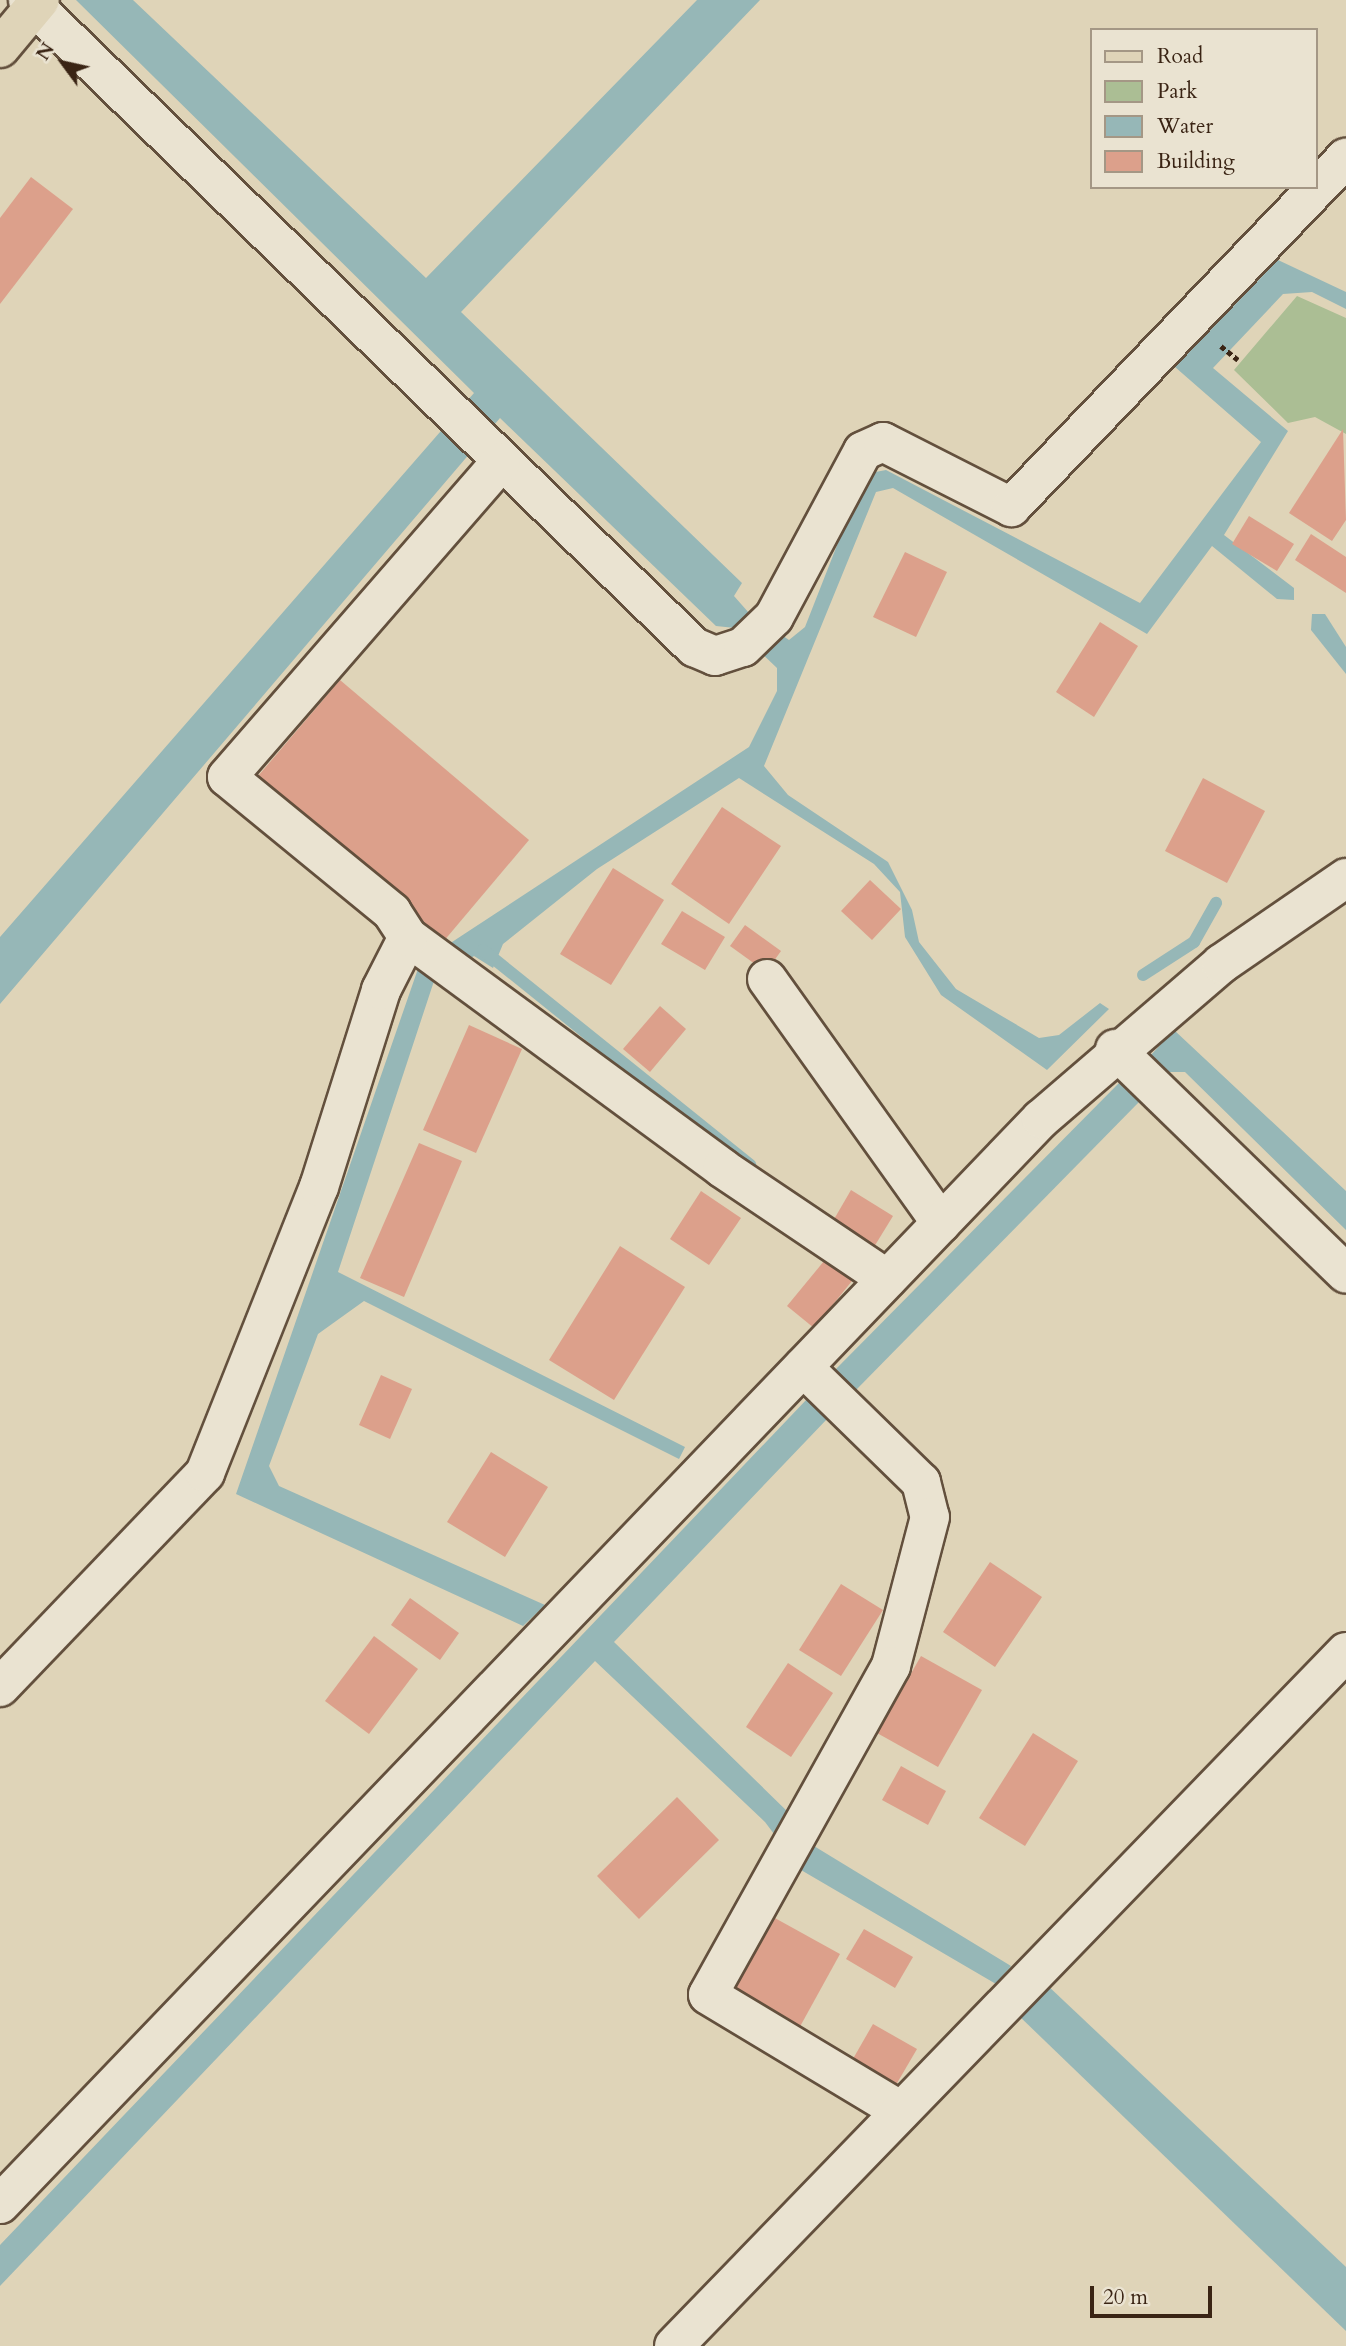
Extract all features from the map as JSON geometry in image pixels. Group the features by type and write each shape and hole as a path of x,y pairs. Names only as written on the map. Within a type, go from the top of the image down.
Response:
{"main road":[{"path":"0,48 34,2"}],"street":[{"path":"34,2 447,409 694,647 715,656 743,647 774,617 863,451 883,442 1011,507 1316,189"},
{"path":"1318,187 1346,158"},
{"path":"494,454 227,776 392,912 408,937 887,1279"},
{"path":"0,2204 941,1223 1115,1049 1222,964 1346,878"},
{"path":"0,1687 205,1473 319,1187 381,990 408,937"},
{"path":"768,979 941,1223"},
{"path":"1115,1049 1346,1274"},
{"path":"803,1367 921,1482 930,1517 891,1666 708,1995 901,2111"},
{"path":"674,2346 1346,1652"}],"green space":[{"path":"1297,296 1346,318 1346,434 1315,417 1288,423 1234,370"}],"water":[{"path":"76,0 133,0 426,278 697,0 760,0 461,312 742,583 734,596 749,613 789,640 805,627 865,474 886,470 1140,603 1261,442 1175,367 1278,260 1346,292 1346,309 1312,292 1283,294 1213,368 1288,431 1224,535 1294,588 1294,600 1277,599 1212,546 1147,634 893,488 876,492 764,766 788,795 888,862 912,910 919,942 956,989 1039,1038 1059,1035 1100,1003 1109,1009 1047,1070 941,995 905,937 900,892 874,864 739,778 597,869 503,944 493,968 474,956 434,981 338,1272 685,1447 679,1459 364,1301 318,1334 269,1466 279,1486 545,1605 523,1626 236,1494 420,963 749,747 777,691 777,668 735,628 716,626 500,418 0,1004 0,937 474,393"},
{"path":"1312,614 1325,614 1346,647 1346,674 1311,630"},
{"path":"1174,1030 1346,1191 1346,1230 1185,1072 1166,1072 1151,1055"},
{"path":"1119,1083 1139,1102 855,1391 834,1371"},
{"path":"808,1398 828,1418 614,1642 791,1815 809,1843 1011,1966 996,1984 801,1870 765,1822 595,1661 0,2286 0,2245"},
{"path":"1046,1984 1346,2267 1346,2331 1017,2014"}],"building":[{"path":"31,177 73,209 0,304 0,218"},
{"path":"1343,429 1346,520 1332,541 1289,513"},
{"path":"1249,516 1294,544 1277,571 1232,544"},
{"path":"1311,534 1346,557 1346,593 1295,560"},
{"path":"905,552 947,572 916,637 873,617"},
{"path":"1100,622 1138,646 1094,717 1056,692"},
{"path":"340,680 529,840 443,942 253,782"},
{"path":"1203,778 1265,811 1227,883 1165,851"},
{"path":"722,807 781,846 729,924 671,884"},
{"path":"613,868 664,900 611,985 560,954"},
{"path":"870,880 901,909 872,940 841,911"},
{"path":"682,911 725,937 705,970 661,944"},
{"path":"745,925 781,951 766,972 730,946"},
{"path":"660,1006 686,1029 650,1072 623,1049"},
{"path":"469,1025 522,1049 476,1153 423,1130"},
{"path":"419,1143 462,1161 404,1297 360,1278"},
{"path":"851,1190 893,1216 874,1247 833,1221"},
{"path":"701,1191 741,1218 709,1265 670,1239"},
{"path":"620,1246 685,1287 614,1400 549,1360"},
{"path":"829,1255 856,1276 814,1328 787,1306"},
{"path":"381,1375 412,1389 390,1439 359,1425"},
{"path":"491,1452 548,1487 505,1557 447,1522"},
{"path":"990,1562 1042,1597 995,1667 943,1632"},
{"path":"841,1584 883,1610 841,1676 799,1650"},
{"path":"410,1598 459,1633 440,1660 391,1625"},
{"path":"374,1636 418,1669 369,1734 325,1701"},
{"path":"921,1656 982,1690 938,1767 877,1733"},
{"path":"788,1663 833,1693 791,1757 746,1727"},
{"path":"1033,1733 1078,1761 1025,1846 979,1818"},
{"path":"901,1766 946,1791 928,1825 882,1800"},
{"path":"677,1797 719,1840 639,1919 597,1876"},
{"path":"773,1917 840,1954 797,2032 730,1995"},
{"path":"864,1929 913,1957 895,1988 846,1959"},
{"path":"873,2024 917,2049 893,2090 850,2064"}],"waterway":[{"path":"1143,975 1194,942 1216,903"},
{"path":"483,950 750,1165"}]}
